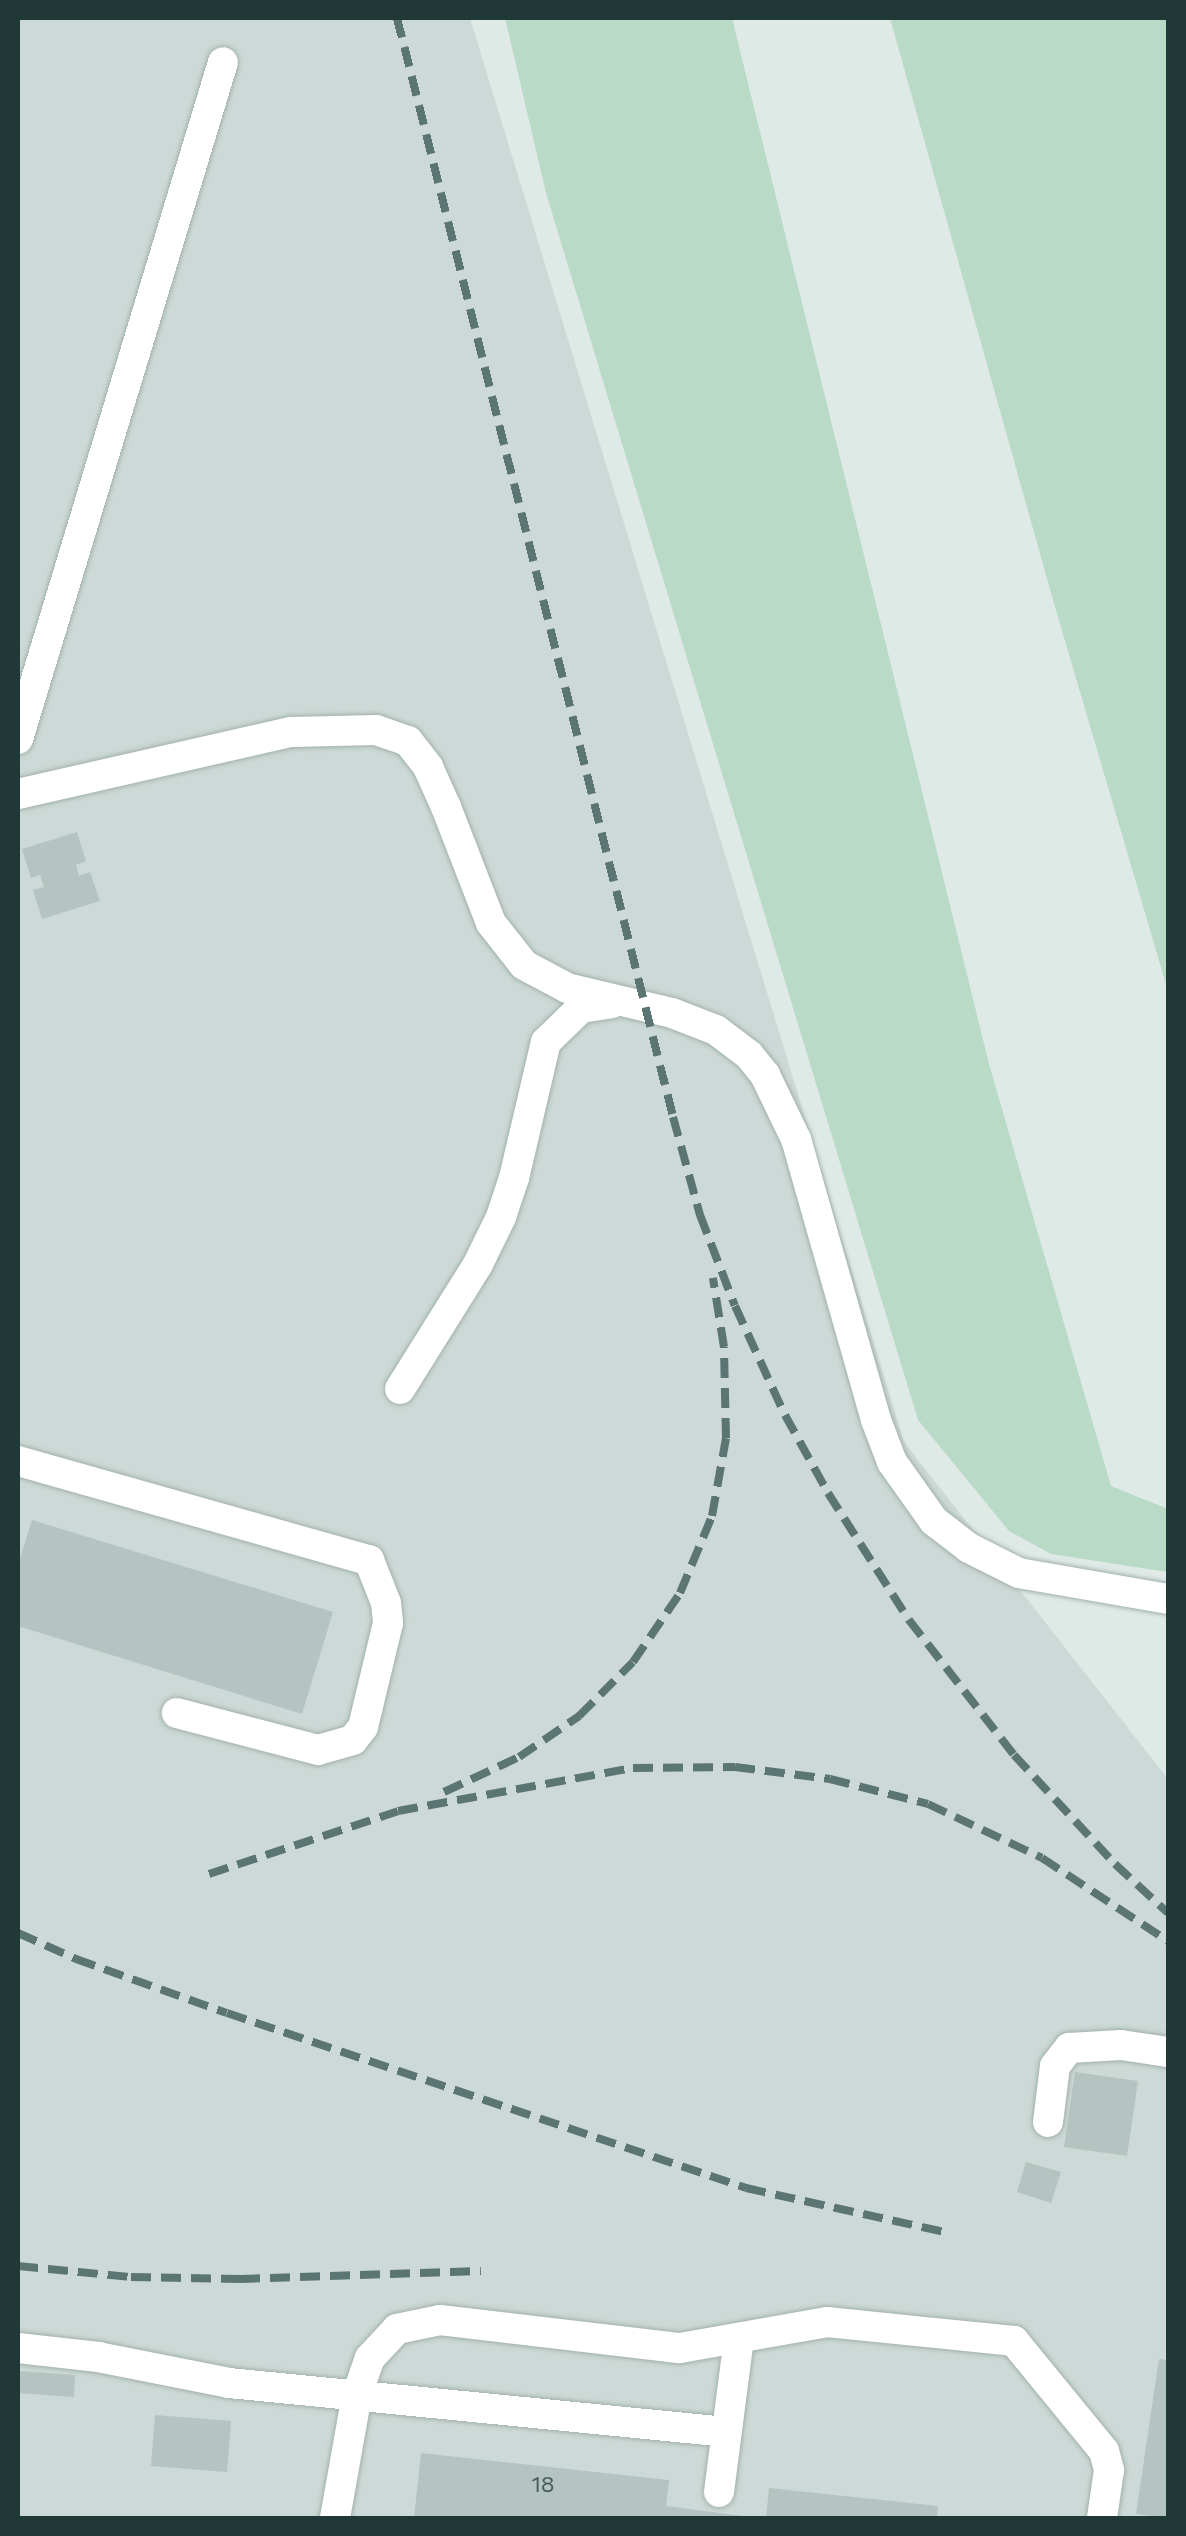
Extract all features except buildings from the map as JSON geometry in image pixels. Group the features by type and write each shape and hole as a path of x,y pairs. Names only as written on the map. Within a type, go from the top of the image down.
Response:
{"lane":[{"path":"18,739 223,62"},
{"path":"18,794 292,732 376,730 408,741 428,767 479,898 507,946 546,979 620,1003 672,1013 716,1030 749,1055 781,1100 876,1420 892,1462 934,1521 969,1548 1019,1573 1168,1599"},
{"path":"400,1389 478,1264 500,1217 518,1164 546,1042 581,1008 620,1003"},
{"path":"18,1461 369,1560 386,1602 388,1623 363,1727 352,1740 318,1750 177,1713"},
{"path":"1048,2122 1055,2066 1069,2048 1120,2045 1168,2052"},
{"path":"335,2518 357,2395 376,2347 397,2329 425,2320 680,2348 828,2322 1014,2342 1104,2451 1109,2470 1102,2518"},
{"path":"719,2492 739,2339"},
{"path":"18,2348 98,2357 229,2383 727,2432"}],"shaded area":[{"path":"18,18 470,18 904,1442 1168,1779 1168,2518 18,2518"}],"green space":[{"path":"505,18 732,18 989,1064 1111,1486 1168,1509 1168,1572 1051,1554 1009,1531 918,1420 546,193"},
{"path":"890,18 1168,18 1168,991 1053,600"}],"railway":[{"path":"397,18 673,1117 700,1215 735,1306 785,1415 828,1493 909,1620 1014,1755 1115,1864 1168,1913"},
{"path":"444,1792 519,1757 579,1716 633,1662 680,1593 712,1516 726,1438 724,1347 713,1278"},
{"path":"209,1874 398,1811 633,1768 735,1767 830,1779 928,1804 1042,1858 1168,1941"},
{"path":"18,1933 76,1959 227,2013 746,2188 945,2232"},
{"path":"18,2266 131,2277 240,2279 481,2271"}]}
